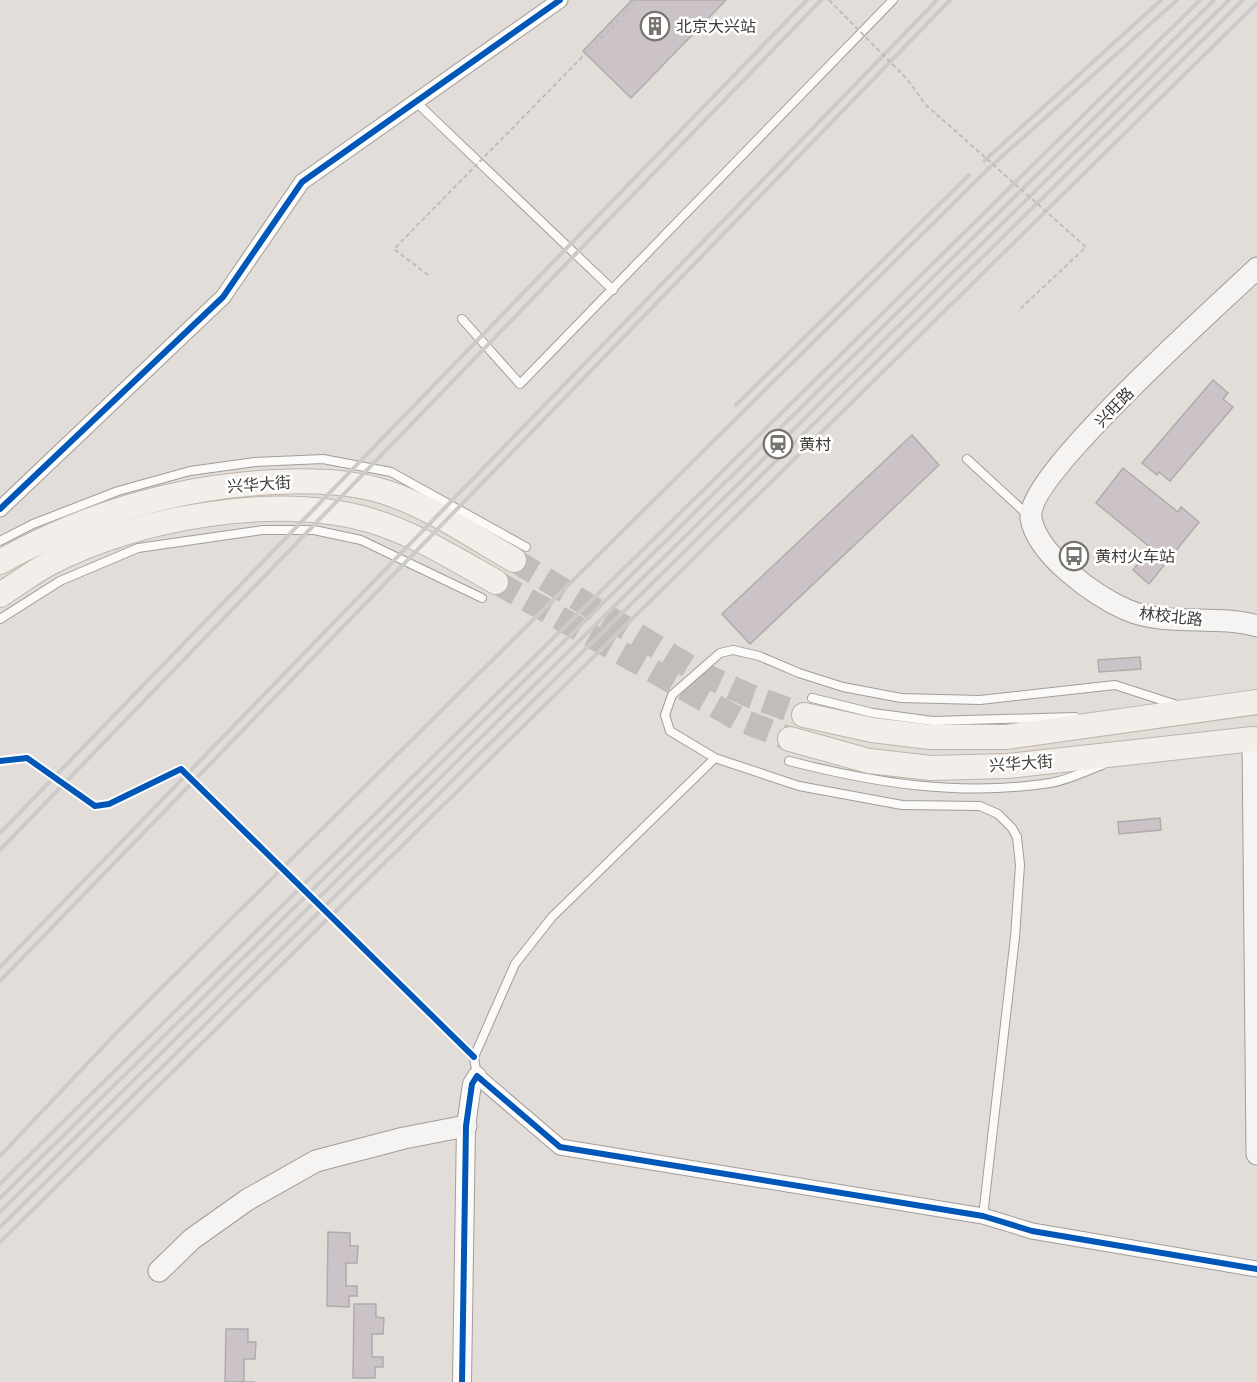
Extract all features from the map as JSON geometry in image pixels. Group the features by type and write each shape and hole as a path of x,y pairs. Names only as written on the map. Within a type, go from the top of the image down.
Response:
{"main road":[{"name":"兴旺路","path":"1031,518 1032,505 1039,491 1082,441 1188,332 1257,268"},
{"name":"兴华大街","path":"0,562 40,540 122,508 194,490 256,483 321,480 385,492 520,554"},
{"name":"兴华大街","path":"0,595 50,563 130,530 256,508 311,509 369,520 423,541 489,590"},
{"name":"林校北路","path":"1031,518 1039,537 1063,567 1091,591 1129,611 1257,626"},
{"name":"兴华大街","path":"808,706 872,730 941,737 1008,737 1257,702"},
{"name":"兴华大街","path":"789,750 931,768 1008,766 1256,738"},
{"path":"1256,738 1257,1154"},
{"path":"159,1271 192,1239 247,1200 316,1161 404,1138 466,1126"}],"street":[{"path":"0,509 223,297 302,182 560,0"},
{"path":"462,1382 466,1126 472,1084 477,1076 560,1147 983,1216 1032,1231 1257,1269"}],"lane":[{"path":"462,319 520,384 893,0"},
{"path":"415,101 613,290"},
{"path":"0,541 33,524 118,490 190,471 255,462 323,459 391,472 520,554"},
{"path":"967,459 1031,518"},
{"path":"0,619 60,581 138,548 263,530 314,530 362,540 489,590"},
{"path":"983,1216 1015,937 1020,865 1017,837 1004,818 988,808 902,805 828,794 715,758 670,731 665,715 672,695 720,653 733,650 752,653 799,673 843,687 901,698 980,700 1114,685 1196,710"},
{"path":"477,1076 474,1057 515,964 552,917 715,758"}],"path":[{"path":"428,275 394,249 638,0"},
{"path":"829,0 908,80 925,104 1086,247 1018,311"}],"building":[{"name":"北京大兴站","path":"632,0 726,0 631,98 583,51"},
{"path":"1213,380 1228,393 1223,399 1233,407 1170,481 1159,472 1157,475 1142,463"},
{"path":"912,435 939,465 750,644 722,614"},
{"path":"1123,468 1178,512 1181,507 1199,522 1149,584 1133,570 1151,548 1096,503"},
{"path":"1140,657 1141,669 1099,672 1098,660"},
{"path":"1160,818 1161,830 1119,834 1118,822"},
{"path":"328,1232 350,1233 350,1246 358,1246 357,1263 346,1263 346,1286 357,1286 357,1296 349,1296 349,1307 327,1306"},
{"path":"354,1304 376,1304 376,1317 384,1318 383,1334 372,1334 372,1357 383,1357 383,1367 375,1367 375,1378 353,1378"},
{"path":"226,1329 248,1329 248,1342 256,1342 255,1359 244,1359 244,1382 225,1382"}],"tunnel":[{"path":"514,560 698,672 748,695 804,715"},
{"path":"496,582 738,719 790,739"}],"railway":[{"path":"0,833 807,0"},
{"path":"0,850 821,0"},
{"path":"0,967 937,0"},
{"path":"0,981 950,0"},
{"path":"984,161 1161,0"},
{"path":"0,1156 120,1029 988,169 1177,0"},
{"path":"0,1184 1200,0"},
{"path":"0,1198 1214,0"},
{"path":"0,1212 1229,0"},
{"path":"0,1227 1243,0"},
{"path":"0,1242 1257,3"},
{"path":"736,405 969,175"}],"cycle path":[{"path":"0,509 223,297 302,182 560,0"},
{"path":"0,761 27,758 95,806 109,804 181,769 474,1057"},
{"path":"462,1382 466,1126 472,1084 477,1076 560,1147 983,1216 1032,1231 1257,1269"}],"place":[{"name":"北京大兴站","path":"655,26"},
{"name":"黄村","path":"778,444"},
{"name":"黄村火车站","path":"1074,556"}]}
